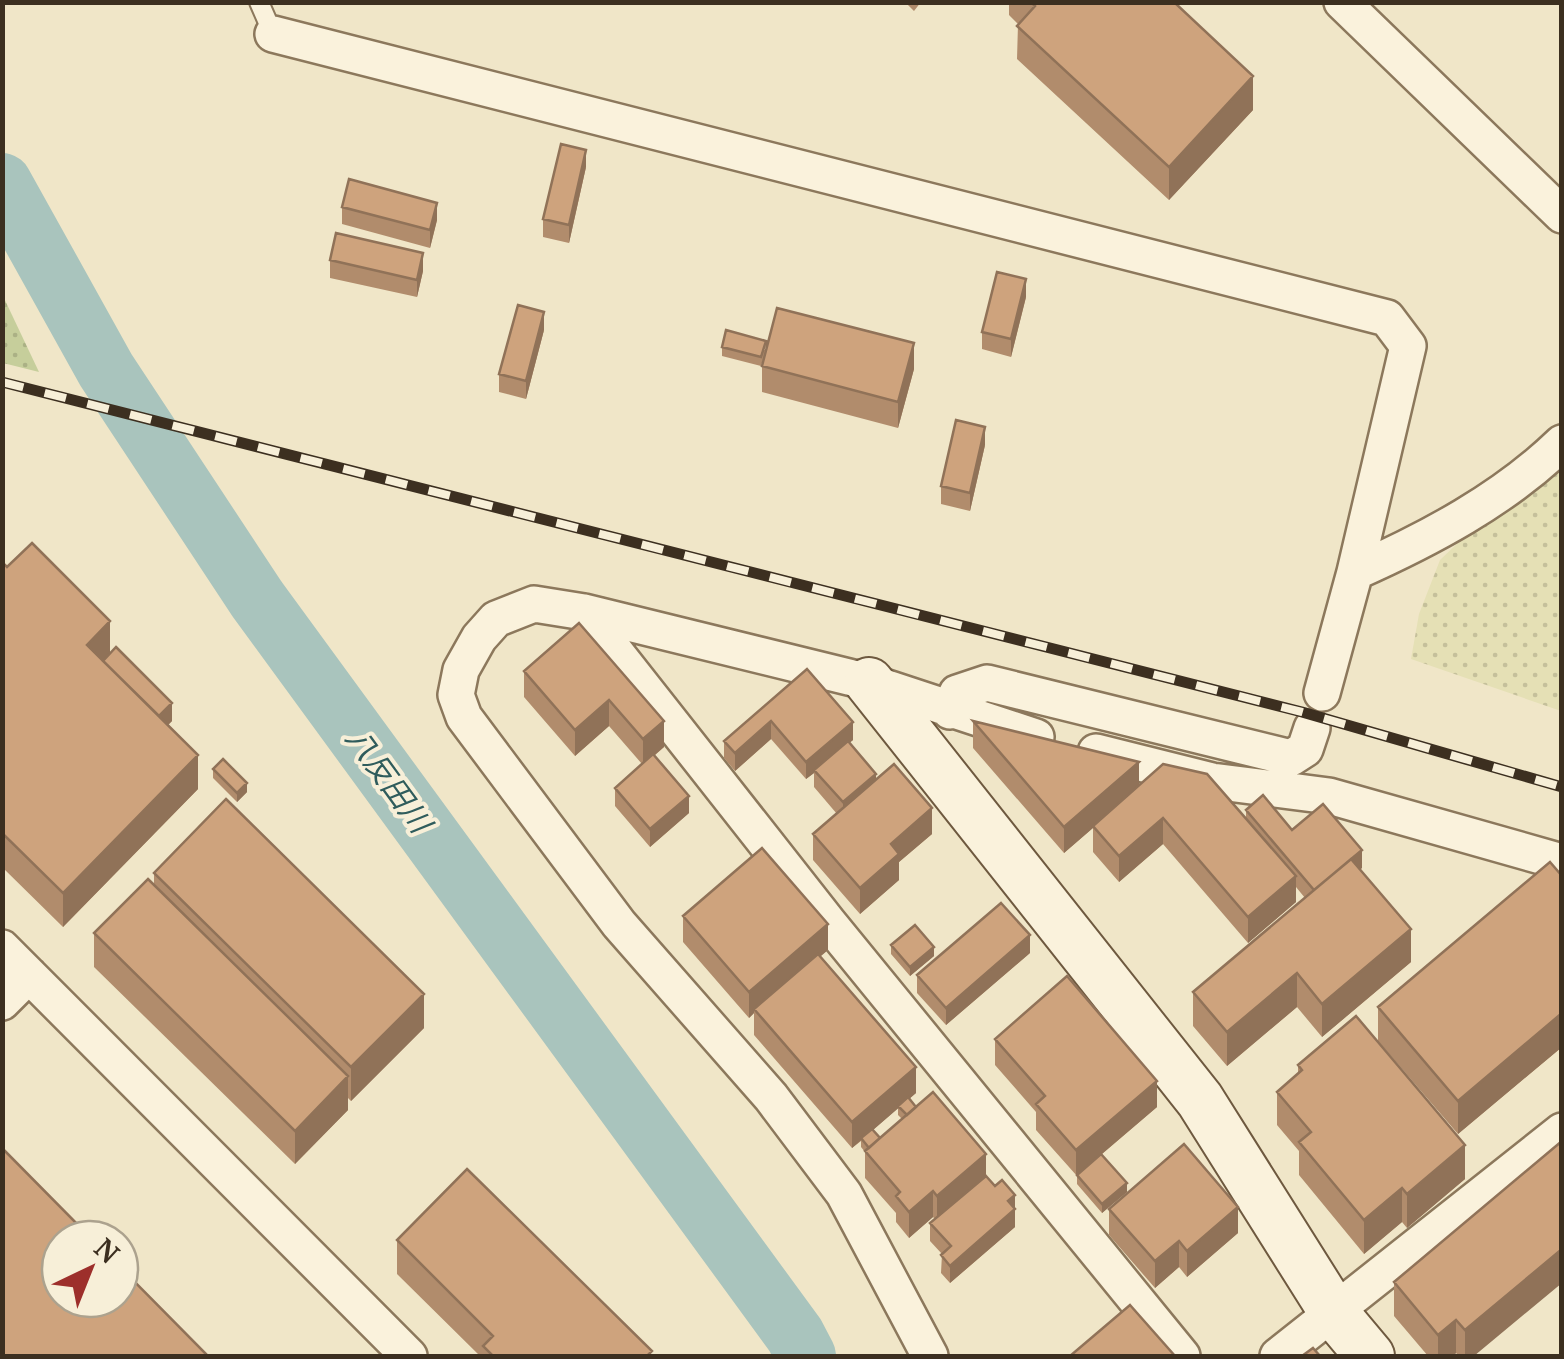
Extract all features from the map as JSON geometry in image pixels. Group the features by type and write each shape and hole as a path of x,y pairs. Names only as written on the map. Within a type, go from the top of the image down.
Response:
{"street":[{"path":"1342,2 1562,214"},
{"path":"266,18 1388,318 1408,346 1322,693"},
{"path":"1355,572 1424,541 1498,495 1528,476 1562,443"},
{"path":"930,1356 844,1194 772,1097 619,924 464,717 456,695 461,670 496,619 534,604 584,612 869,682 995,727 1212,782 1329,796 1562,862"},
{"path":"584,612 1182,1356"},
{"path":"869,682 1200,1100 1334,1312 1370,1356"},
{"path":"950,711 956,693 987,683 1291,758 1304,749 1312,728"},
{"path":"2,948 409,1356"},
{"path":"2,1002 30,975"},
{"path":"1278,1356 1562,1131"}],"shaded area":[{"path":"1561,464 1561,711 1411,659 1419,614 1440,560 1490,512"}],"green space":[{"path":"3,296 39,372 3,363"}],"building":[{"path":"1031,2 1174,2 1253,76 1169,167 1017,26 1035,6"},
{"path":"561,144 586,150 569,225 543,219"},
{"path":"349,179 437,203 430,230 342,207"},
{"path":"336,233 423,253 417,280 330,260"},
{"path":"997,272 1026,279 1011,339 982,332"},
{"path":"518,305 544,312 526,381 499,374"},
{"path":"777,308 914,343 898,402 762,366"},
{"path":"726,330 766,341 761,357 722,347"},
{"path":"956,420 985,427 970,493 941,486"},
{"path":"32,543 110,621 87,645 198,755 63,893 2,833 2,562 7,567"},
{"path":"579,623 664,721 643,739 609,700 575,730 524,671"},
{"path":"116,647 172,703 159,716 103,661"},
{"path":"807,669 853,722 806,762 771,721 735,753 724,741"},
{"path":"973,721 1139,762 1064,827"},
{"path":"848,741 876,774 843,802 814,770"},
{"path":"653,754 689,796 650,829 615,788"},
{"path":"223,759 247,783 237,793 213,769"},
{"path":"894,764 932,808 891,844 899,854 860,888 813,834"},
{"path":"1163,764 1207,774 1296,876 1248,917 1163,818 1119,856 1093,826"},
{"path":"1263,795 1292,830 1323,804 1362,850 1314,890 1246,810"},
{"path":"226,799 424,994 351,1067 154,873"},
{"path":"762,848 828,924 749,992 683,916"},
{"path":"1351,859 1411,929 1322,1004 1297,973 1227,1032 1193,992"},
{"path":"1550,862 1562,876 1562,1013 1458,1101 1378,1007"},
{"path":"148,879 348,1076 295,1131 94,933"},
{"path":"1001,903 1030,935 946,1008 917,975"},
{"path":"915,925 934,947 910,967 891,945"},
{"path":"818,954 916,1067 852,1122 754,1009"},
{"path":"1067,976 1157,1081 1076,1150 1036,1104 1045,1096 995,1039"},
{"path":"1356,1016 1465,1145 1407,1194 1402,1188 1364,1220 1299,1142 1311,1132 1277,1092 1302,1070 1298,1065"},
{"path":"933,1092 986,1154 937,1196 933,1191 909,1212 896,1196 900,1192 865,1151"},
{"path":"908,1097 916,1107 907,1115 898,1106"},
{"path":"872,1129 880,1138 869,1148 861,1138"},
{"path":"1562,1141 1562,1249 1465,1330 1456,1320 1438,1335 1394,1282"},
{"path":"1184,1144 1238,1207 1187,1251 1179,1241 1155,1261 1109,1209"},
{"path":"2,1148 72,1219 40,1219 40,1319 140,1319 140,1287 208,1356 2,1356"},
{"path":"1101,1154 1127,1183 1102,1204 1077,1175"},
{"path":"467,1169 652,1351 647,1356 493,1356 483,1346 493,1336 397,1240"},
{"path":"986,1176 995,1186 1002,1180 1015,1195 1008,1201 1015,1209 950,1266 941,1255 951,1246 930,1223"},
{"path":"1130,1305 1175,1356 1070,1356"},
{"path":"1313,1348 1320,1356 1302,1356"}],"waterway":[{"name":"八反田川","path":"2,183 106,370 257,599 795,1335 806,1356"}],"railway":[{"path":"2,382 1302,712 1562,787"}]}
